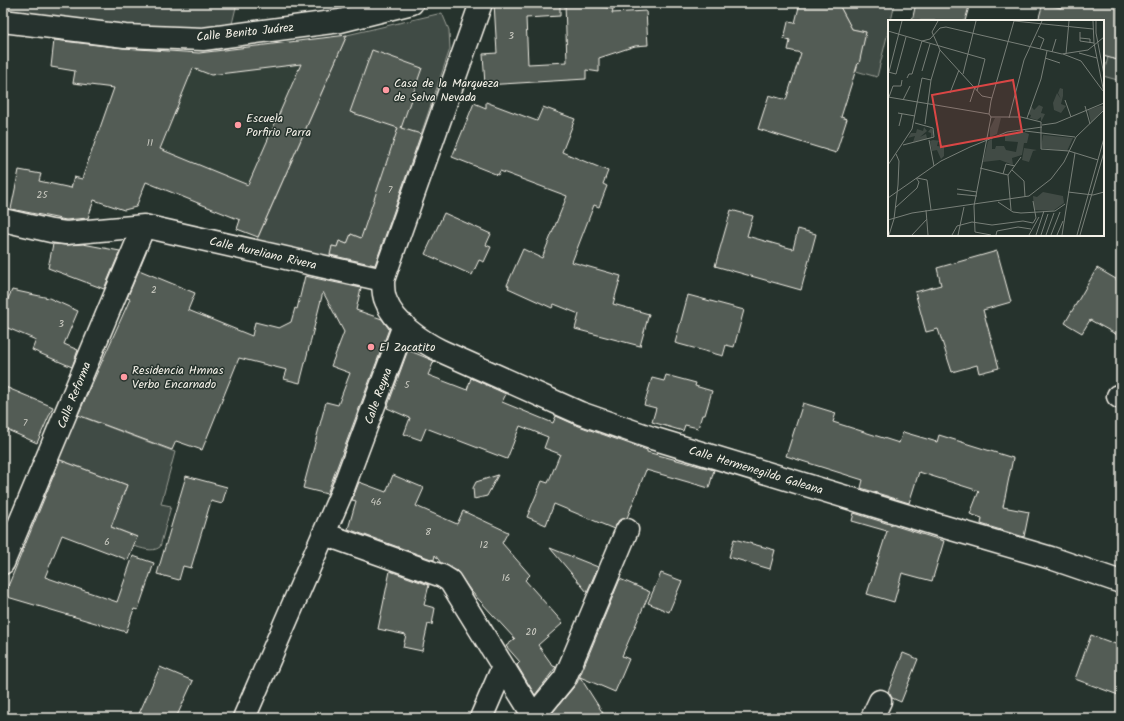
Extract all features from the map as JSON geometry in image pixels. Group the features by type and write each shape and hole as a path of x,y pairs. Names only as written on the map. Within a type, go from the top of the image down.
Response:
{"street":[{"name":"Calle Benito Juárez","path":"3,21 125,36 203,38 340,21 412,3"},
{"path":"404,325 390,310 386,301 383,280 481,3"},
{"name":"Calle Aureliano Rivera","path":"3,220 44,230 66,232 144,226 383,280"},
{"name":"Calle Reforma","path":"3,563 144,226"},
{"name":"Calle Reyna","path":"244,718 341,494 404,325"},
{"name":"Calle Hermenegildo Galeana","path":"404,325 422,340 441,351 580,413 660,440 1051,558 1121,582"},
{"path":"324,534 446,578 455,588 534,717 565,678 627,530"},
{"path":"481,718 503,667"}],"shaded area":[{"path":"3,3 237,3 232,24 203,28 131,28 3,9"},
{"path":"838,3 895,3 891,20 888,20 888,32 877,77 856,71 866,32 852,29"},
{"path":"442,13 449,30 450,49 421,134 361,238 351,234 347,244 339,241 337,247 332,246 330,258 256,242 347,35"},
{"name":"Escuela Porfirio Parra","path":"347,35 258,237 237,229 240,220 146,183 193,68 214,52"},
{"path":"1108,57 1121,61 1121,81 1104,76"},
{"path":"77,415 175,452 161,504 171,506 160,547 157,549 150,550 133,546 137,537 99,522 116,513 127,485 58,459"}],"building":[{"path":"494,3 560,3 560,16 526,18 528,64 567,62 565,3 582,3 613,9 612,13 646,11 648,45 635,46 599,58 599,72 586,70 586,79 485,85 483,54 497,53"},
{"path":"800,3 838,3 852,29 866,32 859,64 858,63 841,117 847,119 836,153 758,129 769,95 786,100 801,53 788,50 790,41 784,39 788,22 795,23"},
{"path":"916,3 970,3 965,20 912,20"},
{"path":"1043,3 1061,8 1063,3 1121,3 1121,61 1104,56 1104,20 1038,20"},
{"path":"347,35 258,237 237,229 240,220 146,182 136,207 124,210 94,200 88,218 66,220 11,209 19,170 41,174 39,181 71,188 74,177 82,179 114,88 73,83 75,71 51,67 54,40 123,48 199,53","holes":["301,64 248,185 160,149 193,68 211,75"]},
{"path":"372,50 422,68 401,128 421,134 375,265 330,255 332,246 337,247 339,241 347,244 351,234 361,238 398,128 350,112"},
{"path":"486,102 537,121 543,107 575,119 562,152 608,171 603,184 607,186 599,207 594,205 572,262 621,276 613,304 649,314 640,346 575,329 579,314 554,304 552,308 508,288 509,286 507,285 523,249 542,258 567,196 500,171 498,175 452,157 474,103 486,108"},
{"path":"731,210 753,216 747,236 793,249 798,229 816,234 801,290 715,266"},
{"path":"444,213 491,234 486,245 491,247 484,262 479,260 472,275 425,254"},
{"path":"53,244 83,244 120,251 104,289 48,268"},
{"path":"997,251 1011,302 983,310 999,368 979,373 977,365 952,372 938,329 926,332 915,292 941,285 937,268"},
{"path":"1097,268 1121,282 1121,337 1090,320 1082,333 1065,323"},
{"path":"139,270 195,293 188,310 252,336 255,322 279,328 291,322 295,308 297,309 305,276 361,288 356,310 382,319 389,329 327,494 303,488 326,402 338,405 350,373 331,366 344,332 323,292 300,383 284,379 287,370 239,358 202,450 176,441 172,450 78,415 130,299 127,298"},
{"path":"12,290 49,298 78,311 64,344 78,350 72,367 32,350 36,340 3,326 3,310"},
{"path":"688,295 744,310 734,347 726,345 723,356 675,343"},
{"path":"408,350 434,361 428,375 467,390 471,378 506,394 502,402 553,423 556,416 576,425 647,450 647,452 714,470 709,488 646,470 627,518 619,520 614,529 554,504 546,525 527,517 542,481 548,483 560,454 544,448 548,437 520,426 507,459 426,428 421,440 404,434 410,418 387,408"},
{"path":"666,375 696,383 695,386 712,391 705,415 702,415 698,428 685,425 683,431 652,422 656,408 644,405 652,378 664,381"},
{"path":"3,386 53,407 37,443 3,428"},
{"path":"803,403 836,413 833,422 899,443 903,432 937,442 939,435 1013,458 1003,507 1029,512 1024,537 981,524 982,518 970,514 979,491 919,472 909,503 861,488 863,480 786,456"},
{"path":"60,460 127,485 111,527 137,537 128,560 62,535 45,577 117,602 133,556 154,563 138,610 134,609 126,632 4,596"},
{"path":"393,475 424,488 416,506 457,524 463,511 508,532 502,543 530,575 525,580 563,623 538,645 553,666 556,667 535,695 517,665 520,662 506,646 515,639 470,590 457,571 441,563 435,555 434,560 348,529 356,501 352,500 359,482 386,492"},
{"path":"498,475 487,496 474,499 473,488 476,482"},
{"path":"186,476 227,487 222,504 211,501 191,568 183,566 179,580 157,574"},
{"path":"854,513 944,541 932,581 902,573 894,602 867,594 887,531 852,521"},
{"path":"734,539 775,550 770,569 729,557"},
{"path":"550,548 598,567 587,592"},
{"path":"390,571 429,585 424,605 435,608 432,625 428,624 422,651 403,647 406,635 378,629"},
{"path":"661,573 682,581 669,612 648,603"},
{"path":"620,579 650,592 622,656 629,659 615,692 580,677 606,718 548,718 577,683"},
{"path":"1091,635 1121,646 1121,696 1075,679"},
{"path":"903,653 918,659 901,702 892,698 888,692"},
{"path":"160,667 193,681 176,718 137,718"}],"place":[{"name":"Casa de la Marqueza de Selva Nevada","path":"386,90"},
{"name":"Escuela Porfirio Parra","path":"238,125"},
{"name":"El Zacatito","path":"371,347"},
{"name":"Residencia Hmnas Verbo Encarnado","path":"124,377"}]}
